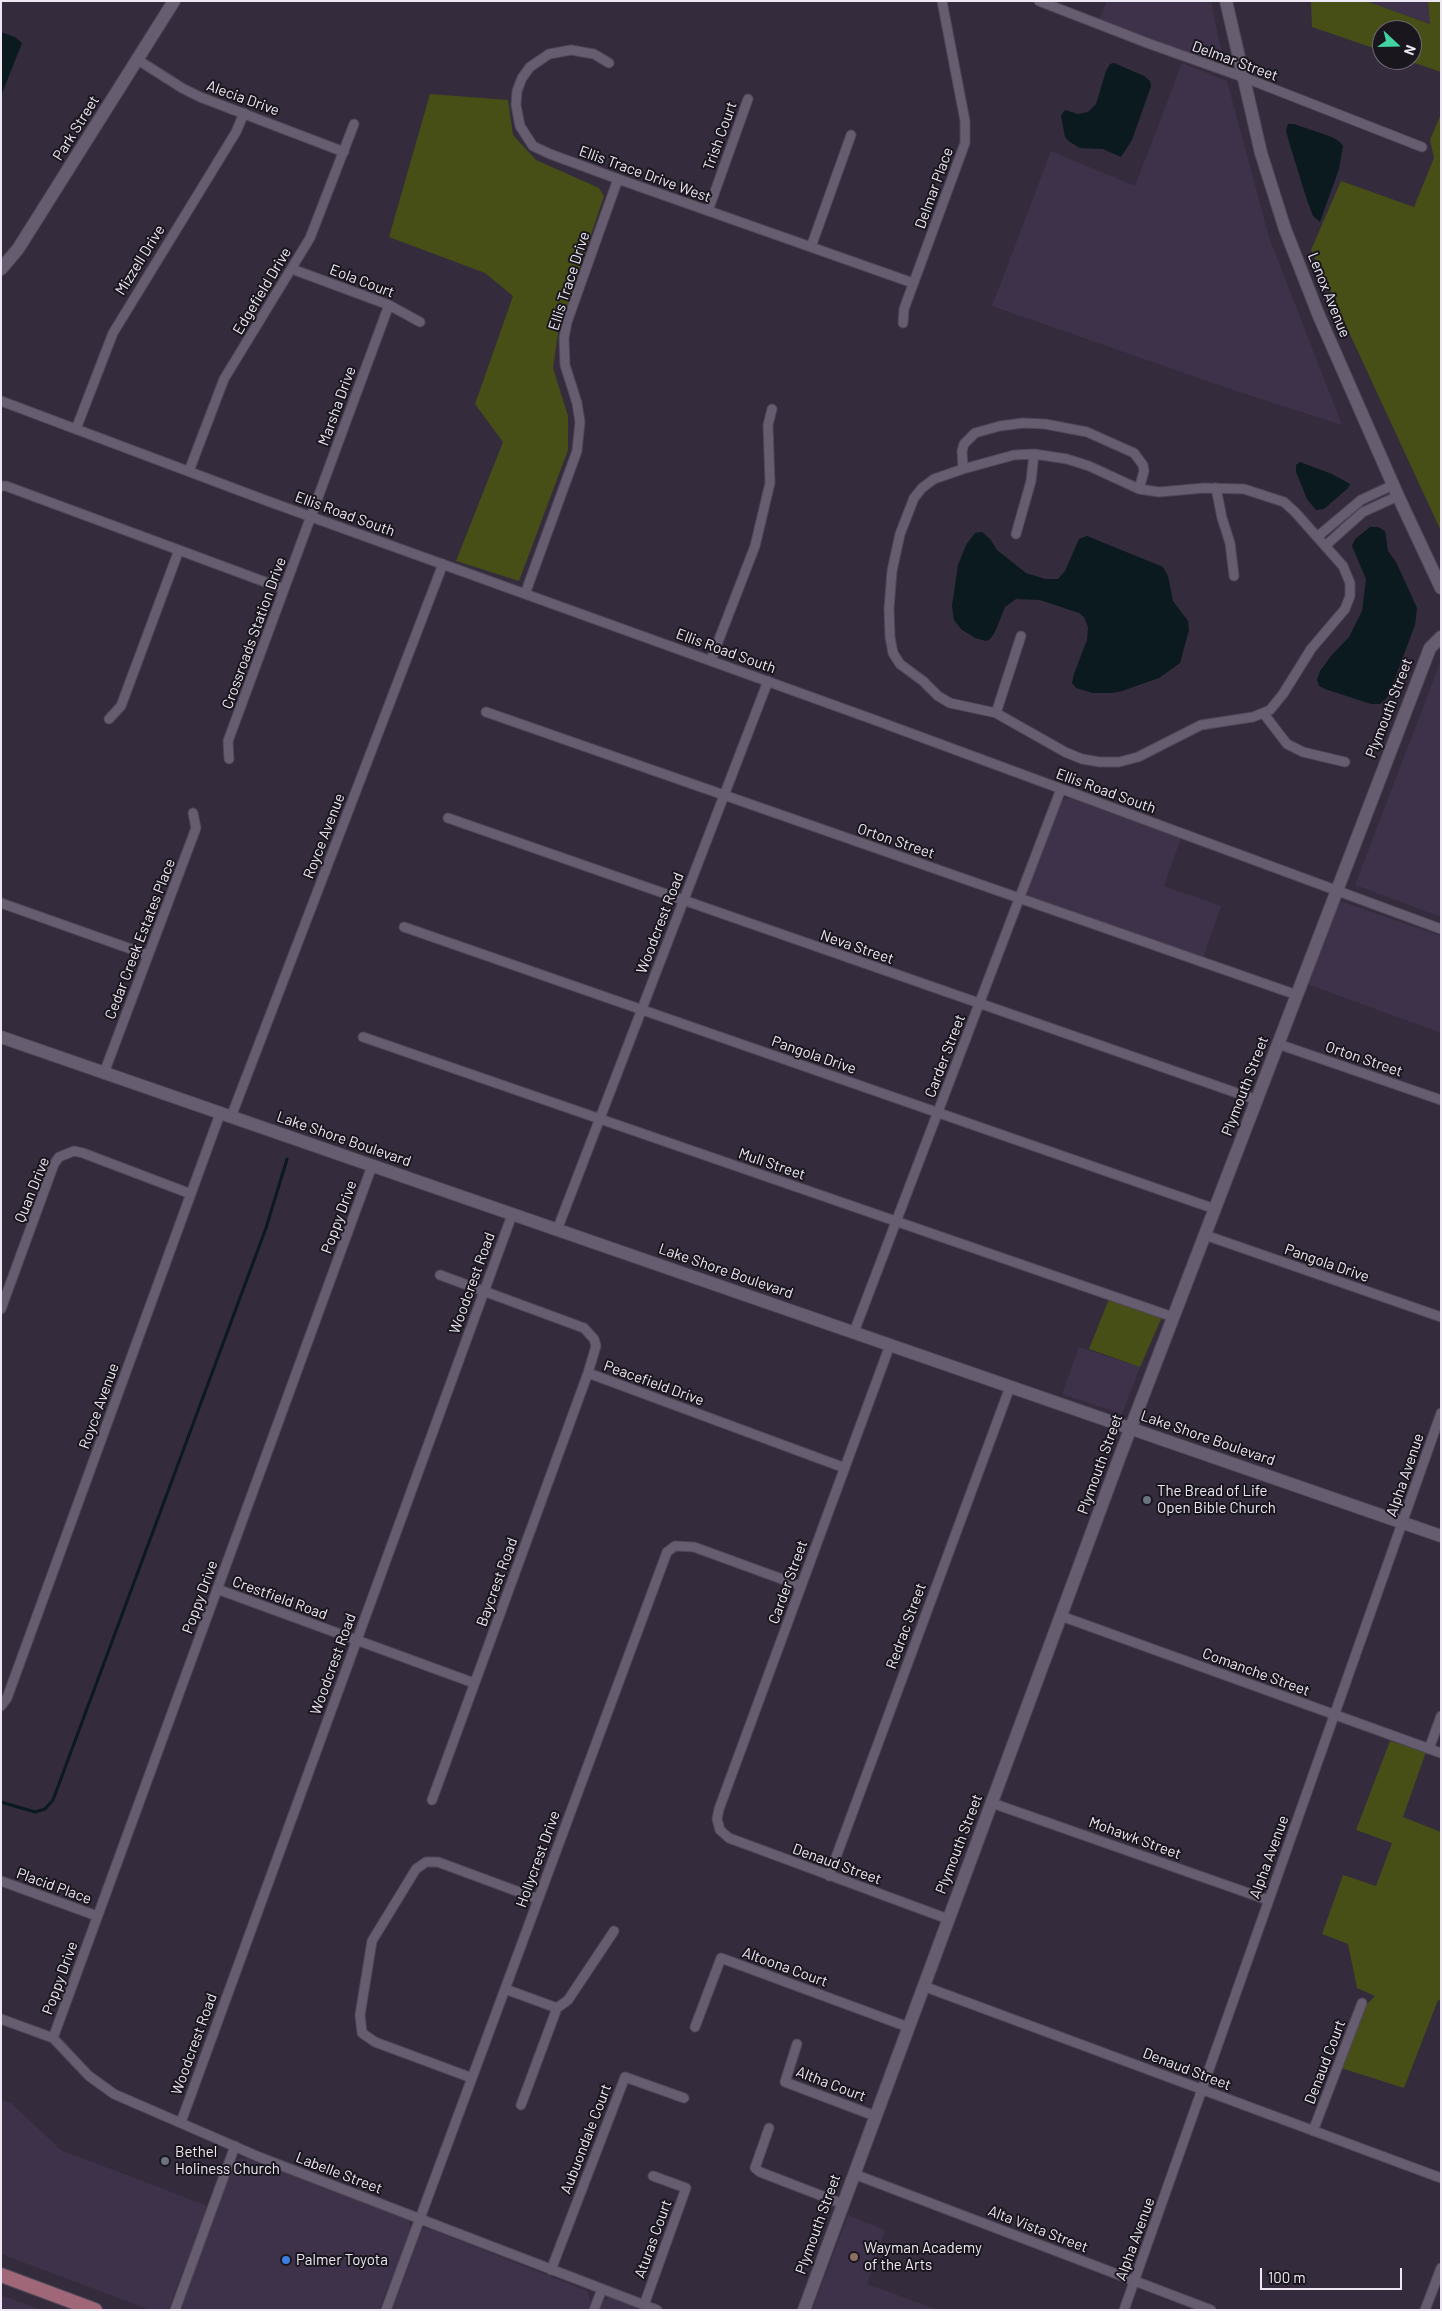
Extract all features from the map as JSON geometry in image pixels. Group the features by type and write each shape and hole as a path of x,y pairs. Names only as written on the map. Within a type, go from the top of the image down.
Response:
{"main road":[{"path":"1,2275 95,2310"}],"street":[{"name":"Park Street","path":"1,270 24,241 174,1"},
{"name":"Delmar Place","path":"903,323 904,309 913,283 965,144 965,121 942,1"},
{"name":"Delmar Street","path":"1039,1 1422,147"},
{"name":"Lenox Avenue","path":"1226,1 1261,153 1285,229 1319,316 1441,588"},
{"name":"Ellis Trace Drive West","path":"609,62 585,51 571,50 549,54 530,66 522,78 517,91 516,105 520,126 533,146 618,179 913,283"},
{"name":"Alecia Drive","path":"138,60 182,88 344,152"},
{"name":"Trish Court","path":"708,211 748,99"},
{"name":"Mizzell Drive","path":"76,429 113,333 236,132 244,113"},
{"name":"Edgefield Drive","path":"189,471 224,379 310,238 354,124"},
{"path":"811,246 851,135"},
{"name":"Ellis Trace Drive","path":"525,594 577,451 580,422 577,403 565,365 564,338 567,322 618,179"},
{"name":"Eola Court","path":"292,269 389,305 420,322"},
{"name":"Marsha Drive","path":"311,517 389,305"},
{"name":"Ellis Road South","path":"1,401 311,517 711,660 1441,929"},
{"path":"711,660 755,546 760,528 770,483 768,425 772,409"},
{"path":"963,468 962,451 964,444 975,434 1000,426 1022,423 1045,424 1086,432 1134,453 1143,465 1144,471 1139,489"},
{"path":"1016,534 1031,481 1034,454"},
{"path":"1034,454 1067,459 1089,466 1139,489 1159,492 1216,488 1244,490 1284,502 1343,566 1348,577 1350,596 1345,609 1311,648 1283,694 1270,710 1264,714 1202,725 1138,757 1119,762 1100,762 1082,758 1065,752 996,713 950,703 938,696 923,681 900,664 893,653 890,637 889,609 892,571 900,534 907,514 922,488 934,479 963,468 1006,456 1034,454"},
{"path":"1,486 6,486 284,589"},
{"path":"1216,488 1222,518 1230,543 1234,576"},
{"path":"1317,537 1338,517 1361,500 1396,490"},
{"path":"1325,546 1363,512 1396,490"},
{"name":"Crossroads Station Drive","path":"229,759 228,742 311,517"},
{"path":"109,719 120,706 179,550"},
{"name":"Royce Avenue","path":"1,1706 7,1698 191,1194 226,1115 443,564"},
{"path":"996,713 1021,636"},
{"name":"Plymouth Street","path":"804,2310 1130,1428 1430,648 1441,637"},
{"name":"Woodcrest Road","path":"557,1230 768,682"},
{"name":"Orton Street","path":"486,712 1297,995"},
{"path":"1264,714 1287,744 1303,752 1345,762"},
{"name":"Carder Street","path":"854,1332 1062,789"},
{"name":"Cedar Creek Estates Place","path":"104,1073 196,828 193,813"},
{"name":"Neva Street","path":"448,818 1257,1100"},
{"path":"1,903 148,955"},
{"name":"Pangola Drive","path":"404,927 1215,1209"},
{"name":"Mull Street","path":"363,1037 1173,1317"},
{"name":"Lake Shore Boulevard","path":"1,1038 1441,1536"},
{"name":"Orton Street","path":"1278,1044 1441,1100"},
{"name":"Quan Drive","path":"1,1309 54,1164 59,1157 74,1151 83,1153 191,1194"},
{"name":"Poppy Drive","path":"53,2038 372,1166"},
{"name":"Woodcrest Road","path":"180,2122 512,1215"},
{"name":"Pangola Drive","path":"1205,1235 1441,1317"},
{"name":"Peacefield Drive","path":"440,1275 584,1328 590,1332 596,1346 588,1373 845,1468"},
{"name":"Carder Street","path":"720,1830 717,1819 718,1809 890,1345"},
{"name":"Baycrest Road","path":"432,1800 588,1373"},
{"name":"Redrac Street","path":"829,1876 1010,1386"},
{"name":"Alpha Avenue","path":"1124,2310 1441,1413"},
{"name":"Hollycrest Drive","path":"386,2310 667,1552 675,1546 694,1548 801,1586"},
{"name":"Crestfield Road","path":"218,1589 474,1683"},
{"name":"Comanche Street","path":"1061,1616 1441,1753"},
{"path":"1429,1749 1441,1716"},
{"name":"Mohawk Street","path":"992,1803 1268,1900"},
{"name":"Denaud Street","path":"720,1830 729,1838 948,1919"},
{"path":"472,2078 375,2042 362,2033 360,2015 372,1941 416,1869 426,1862 438,1862 538,1898"},
{"name":"Placid Place","path":"1,1881 97,1916"},
{"path":"521,2105 557,2008 568,2000 614,1931"},
{"name":"Altoona Court","path":"695,2027 721,1958 908,2027"},
{"name":"Denaud Street","path":"923,1986 1441,2178"},
{"path":"505,1989 557,2008"},
{"name":"Denaud Court","path":"1313,2131 1362,2003"},
{"name":"Labelle Street","path":"1,2019 53,2038 90,2076 114,2094 235,2146 657,2310"},
{"name":"Altha Court","path":"797,2044 785,2082 875,2116"},
{"name":"Aubuondale Court","path":"551,2270 625,2077 684,2098"},
{"path":"769,2128 755,2168 760,2172 843,2204"},
{"path":"175,2310 235,2146"},
{"name":"Alta Vista Street","path":"854,2174 1211,2310"},
{"name":"Aturas Court","path":"644,2305 686,2188 653,2176"},
{"path":"1425,2310 1441,2268"},
{"path":"594,2310 602,2289"}],"shaded area":[{"path":"1107,1 1211,1 1222,55 1220,59 1212,61 1099,19"},
{"path":"1366,1 1428,1 1431,24"},
{"path":"1,32 15,37 22,43 1,96"},
{"path":"1114,63 1144,76 1150,81 1151,86 1132,140 1121,157 1103,149 1080,148 1070,142 1065,137 1061,116 1065,110 1078,114 1088,112 1096,104 1106,71 1110,64"},
{"path":"1182,63 1227,81 1269,237 1342,425 1230,389 992,306 1051,151 1135,186"},
{"path":"1288,124 1294,124 1332,137 1343,146 1339,169 1320,222 1313,216 1307,200 1286,131"},
{"path":"1300,462 1332,474 1350,484 1324,509 1316,510 1307,499 1296,472 1296,465"},
{"path":"1370,527 1378,527 1385,531 1388,551 1396,562 1417,608 1415,625 1393,683 1387,698 1380,704 1371,704 1325,689 1319,686 1317,680 1320,671 1331,656 1349,637 1362,611 1366,579 1352,546 1355,539"},
{"path":"982,532 990,539 997,550 1026,573 1045,579 1058,579 1065,571 1079,539 1087,536 1163,567 1168,576 1173,601 1188,621 1189,630 1180,663 1159,678 1122,691 1093,693 1076,688 1072,683 1087,640 1088,627 1084,617 1079,613 1040,600 1016,599 1005,607 995,632 990,639 986,641 975,638 961,629 954,620 952,606 958,565 966,545 975,533"},
{"path":"1441,660 1441,917 1355,885"},
{"path":"1069,798 1181,838 1164,886 1221,906 1203,958 1032,899 1028,895 1028,889 1058,807 1063,800"},
{"path":"1343,902 1441,936 1441,1033 1307,984 1337,904"},
{"path":"1079,1347 1140,1367 1122,1414 1062,1394"},
{"path":"1,2099 11,2103 61,2150 208,2206 168,2310 150,2310 1,2254"},
{"path":"240,2158 249,2158 409,2220 411,2230 379,2310 183,2310 183,2303 234,2161"},
{"name":"Wayman Academy of the Arts","path":"848,2215 885,2230 867,2284 938,2310 812,2310"},
{"path":"428,2228 587,2291 591,2303 589,2310 392,2310 422,2229"},
{"path":"1,2295 41,2310 1,2310"},
{"path":"609,2297 642,2310 597,2310 604,2300"}],"green space":[{"path":"1311,1 1366,1 1419,20 1372,20 1372,48 1312,27"},
{"path":"1428,1 1441,1 1441,72 1422,65 1422,21 1430,24"},
{"path":"430,94 508,100 513,135 536,160 599,188 604,196 558,333 553,368 568,416 568,450 519,581 456,561 503,442 475,404 513,296 485,273 389,237"},
{"path":"1441,114 1441,531 1311,250 1341,181 1414,207 1434,158 1430,140"},
{"path":"1109,1299 1162,1317 1140,1367 1089,1349"},
{"path":"1390,1741 1426,1752 1403,1817 1441,1832 1441,2001 1438,2000 1404,2088 1341,2068 1367,2004 1375,1996 1357,1988 1348,1944 1322,1934 1343,1875 1376,1886 1392,1843 1356,1830"}],"waterway":[{"path":"1,1802 35,1812 45,1809 53,1800 266,1228 287,1159"}],"place":[{"name":"The Bread of Life Open Bible Church","path":"1147,1500"},
{"name":"Bethel Holiness Church","path":"165,2161"},
{"name":"Wayman Academy of the Arts","path":"854,2257"},
{"name":"Palmer Toyota","path":"286,2260"}]}
